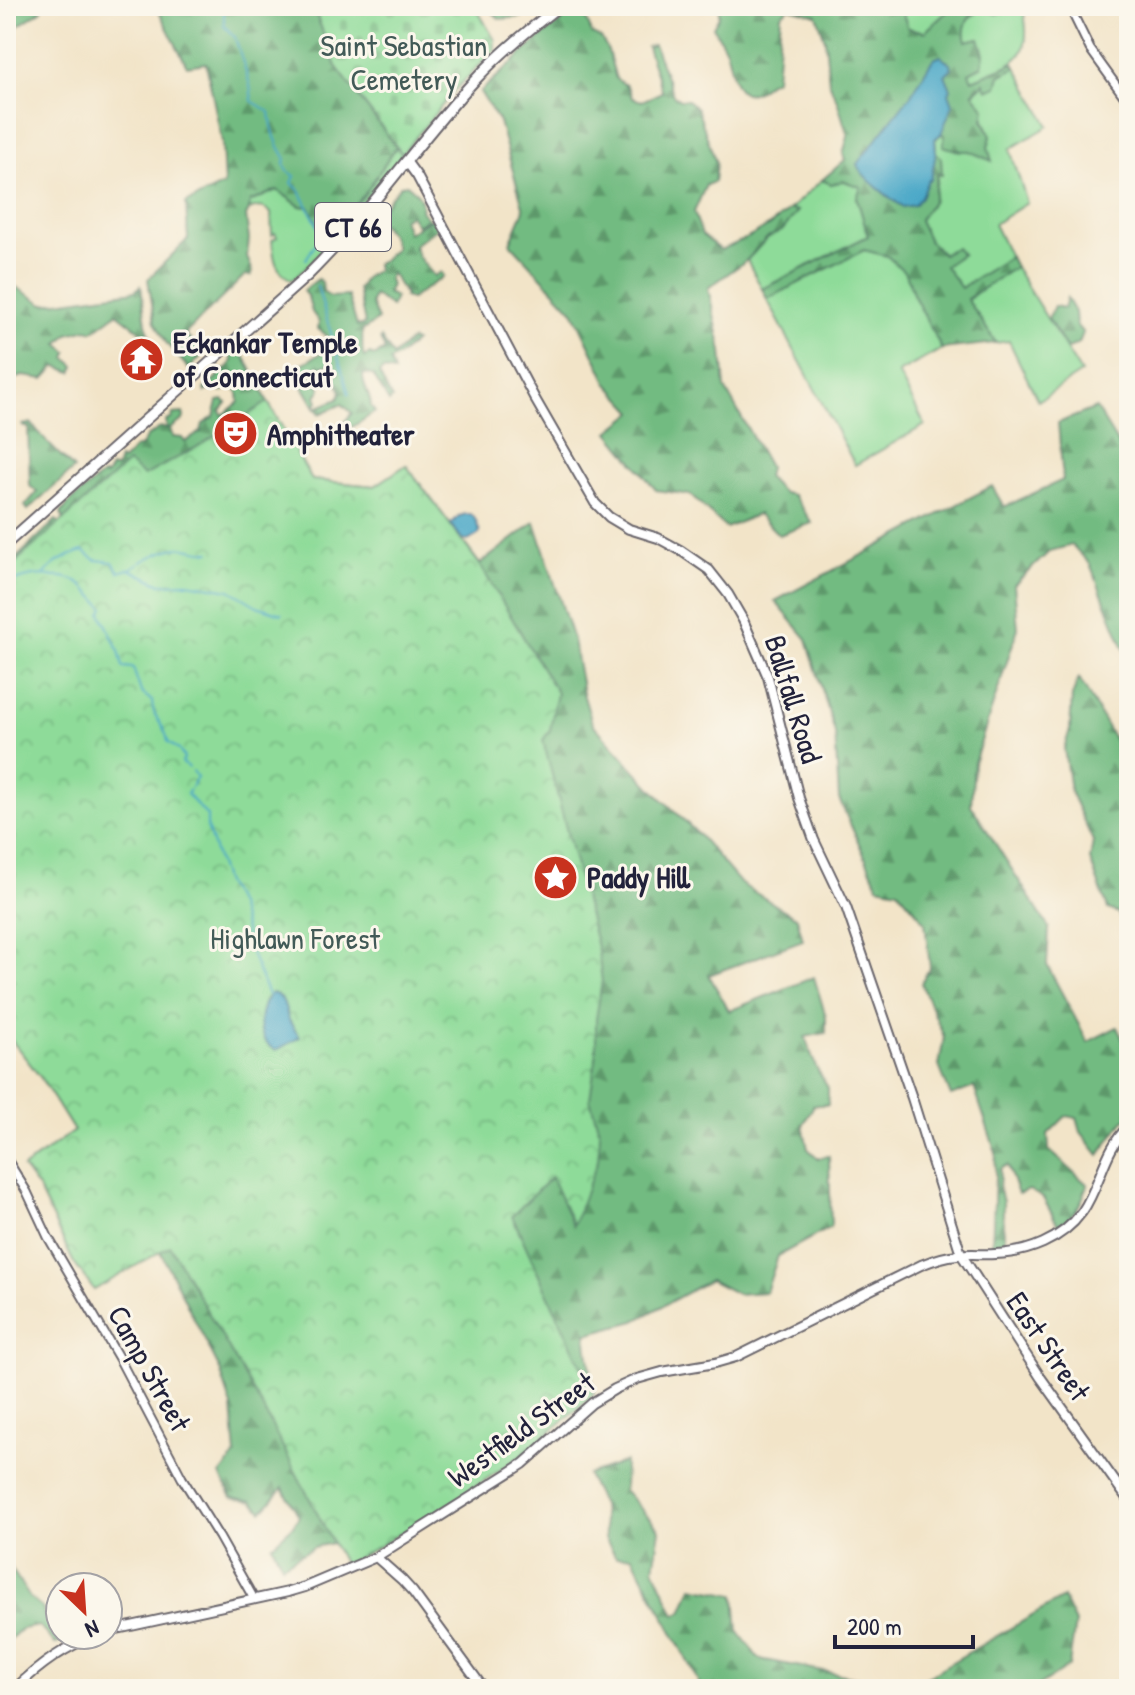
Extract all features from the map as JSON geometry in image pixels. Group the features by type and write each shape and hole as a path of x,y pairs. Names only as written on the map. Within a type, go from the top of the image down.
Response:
{"highway":[{"name":"CT 66","path":"6,544 307,276 487,68 559,6"}],"main road":[{"name":"Ballfall Road","path":"406,161 595,503 609,517 629,529 658,538 709,570 743,620 768,677 799,798 814,840 846,907 929,1149 961,1254"},
{"name":"Westfield Street","path":"124,1627 305,1587 376,1557 523,1464 592,1403 615,1389 662,1372 736,1357 940,1258 961,1254 1013,1253 1049,1241 1078,1218 1089,1202 1112,1145 1129,1126"},
{"name":"East Street","path":"961,1254 1041,1378 1129,1501"},
{"path":"376,1557 408,1586 484,1689"},
{"path":"15,1689 34,1670 63,1651"}],"street":[{"path":"1069,6 1093,54 1129,103"},
{"name":"Camp Street","path":"6,1158 121,1362 182,1478 254,1599"}],"green space":[{"path":"6,6 42,6 42,10 6,34"},
{"path":"156,6 313,6 336,66 396,147 349,213 323,236 309,207 300,206 277,190 250,202 246,216 249,239 247,257 253,272 250,276 245,275 185,334 203,354 189,369 167,344 155,322 148,279 188,239 186,203 224,185 222,142 206,63 187,66"},
{"name":"Saint Sebastian Cemetery","path":"313,6 475,6 495,40 495,50 454,91 402,154 336,66"},
{"path":"487,6 533,6 522,17 499,19"},
{"path":"580,6 587,6 586,18 592,34 601,38 616,79 627,86 632,98 642,101 662,92 647,47 654,45 673,95 697,108 716,163 714,182 706,185 694,212 702,235 721,250 774,222 790,209 798,211 782,231 767,238 747,260 708,288 722,351 725,388 769,467 767,477 783,493 793,495 812,523 779,535 758,514 726,528 691,495 656,490 609,432 634,412 608,384 573,311 510,243 524,210 499,122 480,92"},
{"path":"719,6 900,6 908,28 925,32 953,6 993,6 972,15 965,32 966,41 979,38 984,54 982,66 969,73 972,80 1014,63 1016,67 1000,76 997,86 987,90 984,83 973,93 985,109 983,119 991,136 988,147 992,161 969,151 943,146 945,135 941,134 935,140 942,175 937,174 933,201 919,220 929,241 943,254 956,247 962,254 945,266 961,288 1010,257 1015,267 967,299 996,343 942,349 914,296 906,273 887,256 864,250 767,299 762,289 868,236 857,198 861,187 844,181 831,184 822,180 845,160 843,154 848,136 829,83 825,40 817,15 789,8 781,15 776,79 747,94 737,86 726,50 713,27 719,16"},
{"path":"900,6 953,6 925,32 908,28"},
{"path":"1023,9 1026,40 1023,50 1009,64 972,80 968,73 964,33 966,21 980,10 996,14"},
{"path":"1016,67 1049,126 1010,149 1027,203 994,224 1010,257 961,288 944,266 961,255 944,255 929,241 918,220 933,201 938,173 935,139 941,134 945,135 943,145 961,150 988,147 991,136 973,93"},
{"path":"396,147 402,154 329,244 296,277 291,280 285,276 274,258 272,240 277,237 275,233 272,235 271,213 261,207 249,210 250,202 277,190 300,206 309,207 323,235 363,194"},
{"path":"822,180 831,184 844,181 861,187 857,198 869,236 762,289 747,260 767,238 782,230 797,211 790,209"},
{"path":"407,184 418,196 421,210 428,219 417,225 410,215 403,218 408,233 432,219 437,228 414,245 434,276 441,272 444,276 411,299 404,297 391,273 387,293 395,297 391,307 374,295 371,303 378,320 362,331 364,357 385,350 381,338 393,356 411,340 415,342 390,361 394,372 383,370 379,374 392,399 389,402 373,375 363,374 375,412 354,426 345,428 341,426 352,413 342,404 320,414 316,408 338,399 341,392 337,382 330,380 338,373 332,364 319,367 309,374 321,389 316,396 318,401 315,407 293,369 332,347 325,334 318,329 319,322 303,291 318,279 322,282 323,292 330,297 348,296 357,326 365,324 358,289 365,278 377,270 376,264 396,248 390,234 374,217 401,185"},
{"path":"864,250 887,255 906,273 914,296 942,349 898,373 925,425 855,465 767,299"},
{"path":"1015,267 1081,373 1038,401 1009,341 996,343 967,299"},
{"path":"6,281 44,304 135,291 141,286 151,339 117,313 93,331 87,329 68,334 58,344 68,352 66,358 75,366 72,372 56,366 44,379 23,376 6,381"},
{"path":"1067,298 1075,312 1076,325 1083,333 1079,343 1067,349 1048,319 1054,306 1064,308"},
{"name":"Highlawn Forest","path":"241,350 312,480 375,486 406,465 480,564 535,522 573,640 592,723 699,835 741,884 797,918 803,940 709,975 729,1011 814,977 826,1017 826,1033 805,1037 828,1088 828,1105 814,1105 803,1125 808,1149 818,1158 829,1156 831,1227 778,1256 766,1292 737,1294 710,1280 635,1321 586,1334 594,1394 527,1452 446,1506 344,1565 333,1543 314,1547 282,1565 272,1545 299,1516 283,1488 262,1511 252,1501 232,1497 220,1475 236,1455 232,1407 220,1370 160,1251 94,1290 74,1263 38,1188 23,1168 74,1131 41,1078 6,1033 6,568 56,520 60,523 64,519 61,513 71,501 101,476 106,476 111,468 116,468 119,459 122,461 136,447 140,447 147,436 161,427 167,429 166,421 173,414 183,413 183,420 170,429 173,437 182,438 185,442 201,432 203,424 214,417 218,401 227,403 220,411 223,415 239,402 234,385 221,392 215,387 205,392 204,389 229,366 231,353"},
{"name":"Highlawn Forest","path":"268,402 312,480 375,486 406,465 480,565 557,693 550,730 543,740 598,951 602,981 590,1099 600,1134 598,1160 573,1225 551,1177 512,1216 594,1394 527,1452 446,1506 344,1565 261,1405 170,1246 94,1290 74,1263 38,1188 23,1168 74,1131 41,1078 6,1033 6,573 128,463 144,476 199,446"},
{"path":"1096,408 1129,462 1129,661 1090,564 1072,545 1050,551 1014,585 1018,628 974,763 971,805 1049,928 1047,965 1088,1042 1117,1027 1129,1052 1129,1117 1099,1155 1081,1132 1077,1118 1066,1116 1048,1134 1049,1150 1088,1185 1077,1208 1058,1225 1043,1198 1029,1190 1018,1194 1007,1165 1000,1169 999,1188 1006,1243 992,1248 996,1153 974,1087 951,1096 939,1066 944,1037 921,983 930,967 925,922 898,890 878,886 839,799 835,733 807,639 775,601 992,486 1004,507 1063,480 1058,423"},
{"path":"31,423 74,469 28,510 25,506 37,492 30,486 28,427 23,425"},
{"path":"1079,678 1116,742 1129,782 1129,951 1118,913 1108,909 1090,860 1093,841 1070,791 1064,748 1070,730 1072,696"},
{"path":"625,1462 624,1490 660,1530 654,1568 675,1615 682,1612 692,1587 735,1595 738,1631 759,1659 865,1679 874,1689 692,1689 699,1683 632,1556 616,1557 605,1538 602,1505 587,1475"},
{"path":"6,1560 30,1598 43,1609 44,1632 39,1626 21,1629 6,1643"},
{"path":"1063,1598 1075,1623 1069,1666 1034,1689 909,1689 940,1669"}],"water":[{"path":"941,56 952,68 945,75 953,104 941,134 935,139 931,179 914,205 903,207 870,181 857,164 911,95 933,59"},
{"path":"471,514 475,519 480,532 468,541 462,539 451,524"},
{"path":"272,993 282,1000 289,1020 300,1037 277,1050 265,1040 260,1024 263,1007"}],"waterway":[{"path":"224,6 224,26 235,37 252,101 270,112 275,137 286,159 284,164 295,176 292,183 300,191 322,234 306,259"},
{"path":"317,286 349,394"},
{"path":"130,569 172,549 211,552"},
{"path":"45,574 62,559 83,551 96,560 113,562 119,572 129,569 161,584 188,583 230,590 257,606 282,614"},
{"path":"6,585 42,575 70,579 88,591 104,608 101,613 123,667 133,668 141,692 152,701 154,713 168,742 179,750 184,758 182,763 189,768"},
{"path":"193,771 197,777 187,794 207,816 207,827 225,883 238,905 252,956 268,995"}],"place":[{"name":"Eckankar Temple of Connecticut","path":"142,359"},
{"name":"Amphitheater","path":"236,434"},
{"name":"Paddy Hill","path":"556,877"}]}
